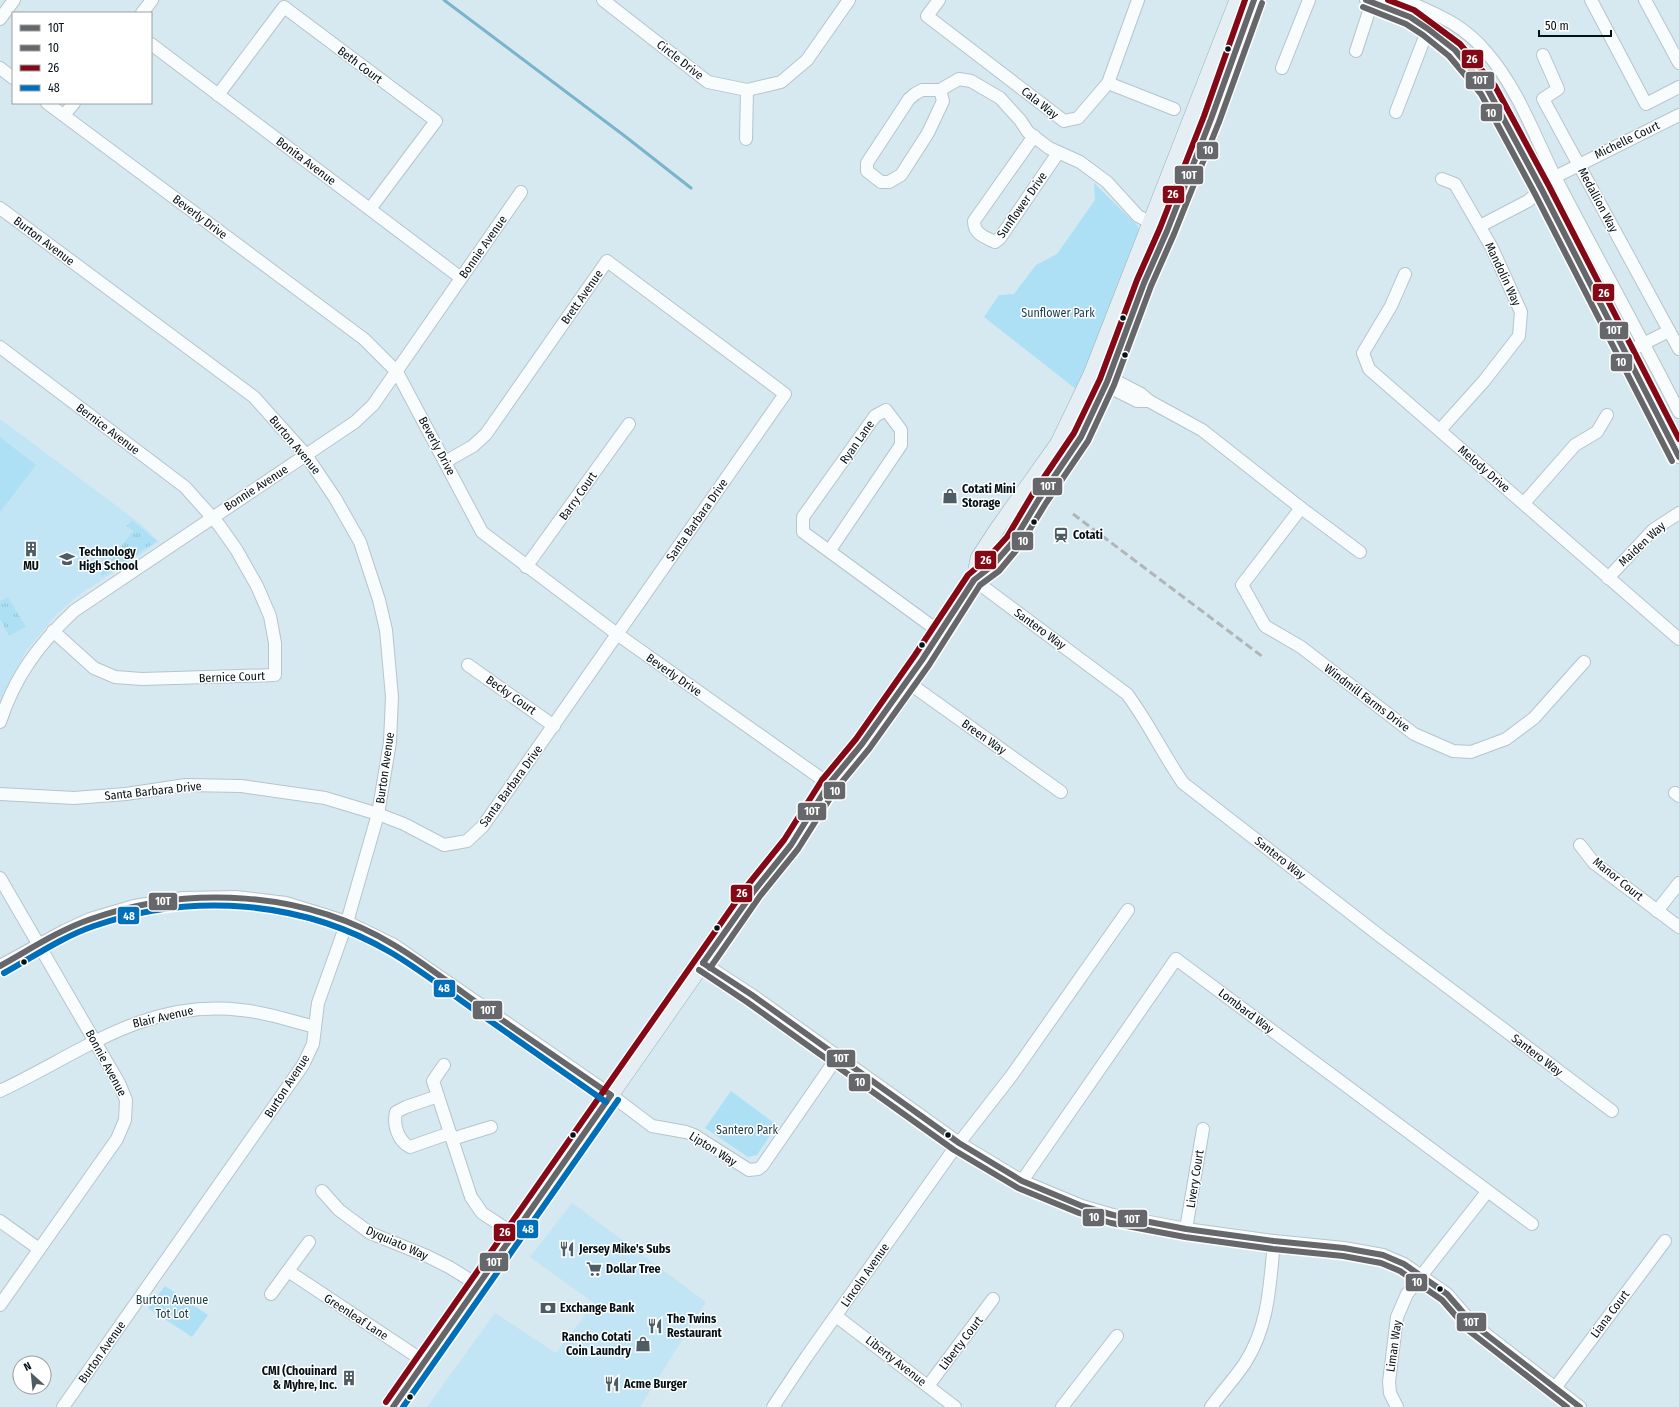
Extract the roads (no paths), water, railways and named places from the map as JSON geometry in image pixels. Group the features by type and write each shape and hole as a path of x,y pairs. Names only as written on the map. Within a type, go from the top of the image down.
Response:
{"main road":[{"path":"974,580 978,558 1058,443 1091,374 1237,0"},
{"path":"393,1407 703,963 754,891 791,845 829,784 862,744 941,633 974,580 993,565 1013,542 1039,499 1081,438 1108,382 1144,283 1167,231 1211,119 1254,0"}],"street":[{"path":"0,19 14,0"},
{"path":"143,12 152,0"},
{"name":"Circle Drive","path":"603,0 708,82 747,90 781,82 807,60 850,0"},
{"name":"Cala Way","path":"939,0 928,16 1064,121 1078,118 1108,82"},
{"path":"1138,0 1108,82 1174,109"},
{"path":"1282,68 1309,0"},
{"path":"1404,0 1462,28 1488,53 1516,95 1555,176 1645,344 1679,412"},
{"path":"1591,0 1646,104 1679,87"},
{"path":"1645,0 1679,64"},
{"path":"1356,51 1369,1 1410,17 1428,28 1455,50 1488,90 1542,190 1679,458"},
{"name":"Beth Court","path":"218,95 284,7 430,116 436,121 370,209"},
{"path":"1396,112 1428,28"},
{"name":"Bonita Avenue","path":"152,45 461,278"},
{"name":"Medallion Way","path":"1543,55 1558,89 1543,99 1679,349"},
{"path":"0,68 12,77"},
{"path":"940,90 943,101 928,133 900,175 889,182 881,182 872,176 867,171 866,163 909,99 922,90 940,90 959,79 971,81 1000,98 1034,136 1058,153 1080,162 1107,182 1130,208 1150,224 1167,231"},
{"path":"746,140 747,90"},
{"name":"Beverly Drive","path":"48,104 364,339 397,372 482,532 526,567 617,634 829,784"},
{"path":"64,115 73,104"},
{"name":"Michelle Court","path":"1480,226 1528,202 1555,176 1679,116"},
{"name":"Sunflower Drive","path":"1034,136 974,220 974,227 979,234 995,242 1000,238 1058,153"},
{"name":"Mandolin Way","path":"1440,430 1484,381 1519,336 1521,312 1480,226 1455,184 1442,179"},
{"name":"Bonnie Avenue","path":"0,722 12,690 24,669 53,631 74,610 355,422 373,405 521,192"},
{"name":"Burton Avenue","path":"0,208 254,398 306,455 335,498 360,542 379,600 386,630 392,697 390,742 378,814 347,922 318,1003 313,1044 303,1065 63,1407"},
{"name":"Brett Avenue","path":"445,462 473,446 486,434 607,261 785,394"},
{"name":"Melody Drive","path":"1405,274 1391,306 1364,354 1369,369 1679,639"},
{"path":"1625,353 1669,331"},
{"name":"Bernice Avenue","path":"0,347 185,487 212,517"},
{"path":"1091,374 1108,382 1120,383 1142,394 1149,401 1202,430 1300,508 1360,552"},
{"name":"Santa Barbara Drive","path":"0,794 74,798 126,794 186,785 241,786 325,798 378,814 404,824 444,845 467,841 483,826 785,394"},
{"name":"Ryan Lane","path":"830,550 901,445 901,430 886,410 875,416 803,517 803,532 830,550 941,633"},
{"path":"1524,503 1575,445 1597,432 1607,415"},
{"name":"Barry Court","path":"526,567 629,424"},
{"name":"Windmill Farms Drive","path":"1300,508 1242,585 1265,626 1301,647 1414,734 1453,752 1470,752 1506,739 1534,718 1584,662"},
{"name":"Maiden Way","path":"1608,578 1654,530 1679,513"},
{"name":"Bernice Court","path":"53,631 94,668 115,676 142,679 275,675 275,643 270,616 257,586 236,549 212,517"},
{"name":"Santero Way","path":"974,580 1127,694 1140,711 1165,757 1183,783 1380,936 1612,1112"},
{"name":"Becky Court","path":"468,665 554,726"},
{"name":"Breen Way","path":"906,681 1061,792"},
{"name":"Manor Court","path":"1580,845 1594,863 1679,927"},
{"name":"Bonnie Avenue","path":"0,878 96,1041 126,1100 125,1120 117,1139 0,1305"},
{"path":"1657,911 1679,883"},
{"path":"0,966 38,944 90,919 134,906 183,898 236,896 286,903 347,922 394,944 611,1095"},
{"name":"Lincoln Avenue","path":"773,1407 959,1143 1012,1075 1128,910"},
{"name":"Lombard Way","path":"1022,1181 1176,958 1487,1192 1532,1224"},
{"path":"703,963 752,995 959,1143 1022,1181 1082,1206 1098,1211 1186,1228 1274,1241 1344,1248 1383,1255 1404,1264 1447,1294 1474,1325 1580,1407"},
{"name":"Blair Avenue","path":"0,1091 37,1074 121,1028 146,1019 195,1009 242,1010 315,1027"},
{"name":"Lipton Way","path":"611,1095 652,1126 686,1132 743,1168 749,1170 758,1169 838,1056"},
{"path":"444,1065 433,1081 469,1192 476,1206 482,1213 514,1234"},
{"path":"438,1096 396,1112 395,1118 398,1136 403,1144 410,1147 491,1127"},
{"name":"Livery Court","path":"1186,1228 1203,1129"},
{"name":"Dyquiato Way","path":"322,1191 344,1214 370,1233 427,1256 449,1267 478,1285"},
{"name":"Liman Way","path":"1397,1407 1390,1394 1388,1382 1397,1317 1407,1294 1420,1275 1487,1192"},
{"path":"0,1221 40,1249"},
{"path":"1211,1407 1246,1362 1260,1333 1269,1301 1274,1241"},
{"name":"Liana Court","path":"1555,1388 1665,1241"},
{"path":"271,1294 309,1242"},
{"name":"Greenleaf Lane","path":"288,1271 425,1362"},
{"name":"Liberty Court","path":"928,1386 993,1299"},
{"name":"Liberty Avenue","path":"836,1316 955,1407"},
{"path":"1062,1407 1118,1336"}],"waterway":[{"path":"444,0 626,137 691,188"}],"railway":[{"path":"1073,514 1263,657"}],"place":[{"name":"Cotati Mini Storage","path":"950,496"},
{"name":"Cotati","path":"1061,535"},
{"name":"MU","path":"31,549"},
{"name":"Technology High School","path":"67,559"},
{"name":"Jersey Mike's Subs","path":"567,1249"},
{"name":"Dollar Tree","path":"594,1269"},
{"name":"Exchange Bank","path":"548,1308"},
{"name":"The Twins Restaurant","path":"655,1326"},
{"name":"Rancho Cotati Coin Laundry","path":"643,1344"},
{"name":"CMI (Chouinard & Myhre, Inc.","path":"349,1378"},
{"name":"Acme Burger","path":"612,1384"}],"park label":[{"name":"Sunflower Park","path":"1058,313"},
{"name":"Santero Park","path":"747,1130"},
{"name":"Burton Avenue Tot Lot","path":"172,1307"}]}
